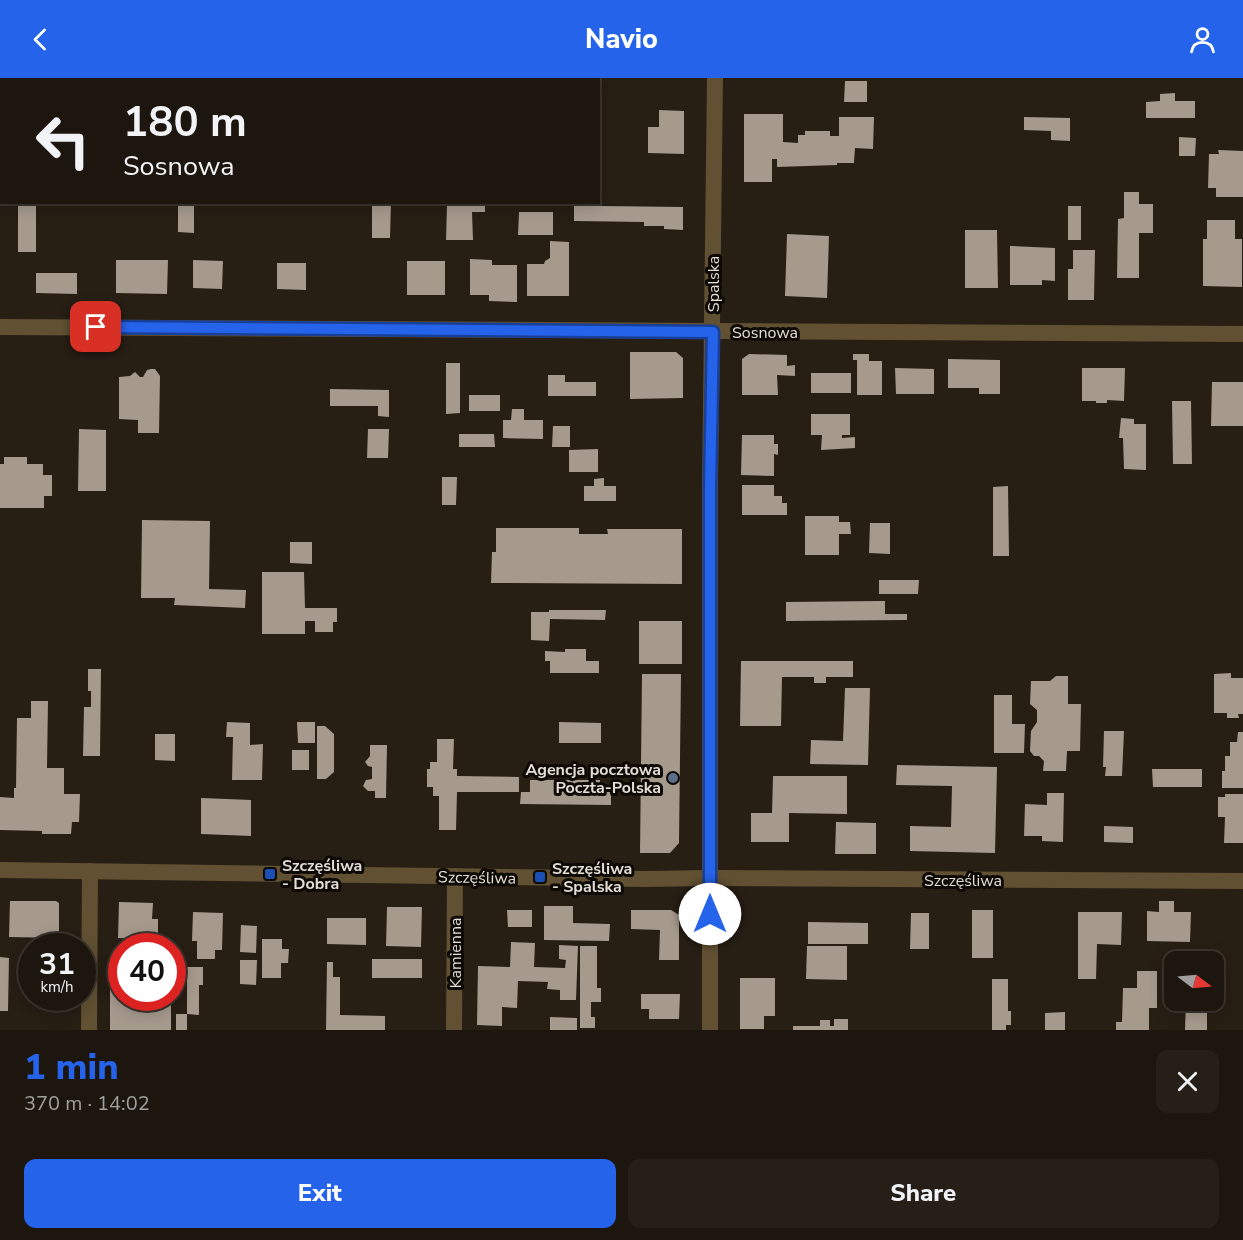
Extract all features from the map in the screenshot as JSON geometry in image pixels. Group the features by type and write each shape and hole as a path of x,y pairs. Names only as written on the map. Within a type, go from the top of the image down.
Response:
{"street":[{"name":"Spalska","path":"710,1030 710,488 715,78"},
{"name":"Sosnowa","path":"0,327 1243,334"},
{"name":"Szczęśliwa","path":"0,870 455,876 1243,881"},
{"path":"89,1030 90,871"},
{"name":"Kamienna","path":"454,1030 455,876"}],"building":[{"path":"845,81 867,81 867,102 844,102"},
{"path":"1175,93 1175,101 1195,101 1195,118 1146,118 1146,102 1160,101 1160,94"},
{"path":"659,110 684,111 684,154 648,153 648,127 659,127"},
{"path":"744,114 783,114 783,142 798,143 798,135 805,135 805,131 830,131 830,136 839,136 839,117 874,117 873,149 855,148 854,163 837,163 837,165 777,167 777,159 772,159 772,182 744,182"},
{"path":"600,115 602,115 601,151"},
{"path":"1024,117 1070,118 1070,141 1051,140 1051,131 1024,130"},
{"path":"1179,137 1196,138 1195,156 1179,156"},
{"path":"1218,150 1243,151 1243,197 1216,197 1216,188 1208,188 1209,154 1219,154"},
{"path":"1124,192 1139,192 1139,204 1153,204 1153,233 1139,233 1139,278 1117,278 1118,219 1124,218"},
{"path":"178,204 194,204 194,233 178,232"},
{"path":"372,204 391,204 390,238 372,238"},
{"path":"598,204 599,206 683,207 683,230 664,229 664,226 644,226 644,222 574,221 574,205 567,205"},
{"path":"18,205 36,205 36,252 18,252"},
{"path":"447,205 485,205 485,212 472,212 473,240 446,240"},
{"path":"1068,206 1081,206 1081,240 1068,240"},
{"path":"519,212 553,212 553,235 518,235"},
{"path":"1207,220 1235,220 1235,239 1242,239 1242,287 1203,286 1203,239 1207,239"},
{"path":"965,230 997,230 998,288 965,288"},
{"path":"787,234 829,236 827,298 785,296"},
{"path":"550,241 569,242 569,296 527,296 527,264 544,264 550,258"},
{"path":"1010,246 1055,248 1055,281 1042,280 1042,285 1010,285"},
{"path":"1073,250 1095,250 1094,300 1068,300 1068,269 1073,269"},
{"path":"470,259 492,260 492,265 517,265 517,302 489,301 489,295 470,295"},
{"path":"116,260 168,260 167,294 116,293"},
{"path":"193,260 223,261 222,289 193,288"},
{"path":"407,261 445,261 445,295 407,295"},
{"path":"277,263 306,263 306,290 277,289"},
{"path":"36,273 77,273 77,294 36,293"},
{"path":"630,352 676,352 683,358 683,398 630,399"},
{"path":"749,354 787,355 787,366 795,365 795,376 777,375 778,395 742,395 742,359"},
{"path":"853,354 869,354 869,361 882,361 882,395 857,395 857,360 853,360"},
{"path":"948,359 1000,360 1000,394 979,394 979,388 948,388"},
{"path":"446,363 460,363 460,413 446,414"},
{"path":"895,368 934,369 934,394 896,394"},
{"path":"1082,368 1125,368 1124,401 1107,400 1107,403 1096,403 1096,401 1082,401"},
{"path":"155,369 160,376 159,433 138,433 138,420 119,419 119,377 130,376 135,372 143,377 147,370"},
{"path":"811,373 851,373 851,393 811,393"},
{"path":"548,375 565,375 565,382 596,382 596,396 548,396"},
{"path":"1212,382 1243,382 1243,426 1211,426"},
{"path":"330,389 389,390 389,417 378,416 378,406 330,406"},
{"path":"469,395 500,395 500,411 469,411"},
{"path":"1172,401 1191,401 1192,464 1173,464"},
{"path":"512,409 524,409 524,420 543,420 543,439 503,438 503,420 511,420"},
{"path":"811,414 850,414 850,435 842,435 842,438 855,437 855,448 821,450 822,435 811,435"},
{"path":"1121,418 1134,419 1134,424 1146,424 1146,470 1124,469 1123,438 1119,438"},
{"path":"553,426 570,426 570,447 552,447"},
{"path":"79,429 106,430 106,491 78,491"},
{"path":"368,429 389,429 388,458 367,458"},
{"path":"459,434 494,434 495,447 459,447"},
{"path":"742,435 774,435 774,444 778,444 778,455 774,454 774,476 741,475"},
{"path":"598,449 598,472 569,472 569,450"},
{"path":"4,457 27,457 27,464 43,464 43,475 52,475 52,496 44,496 44,508 0,508 0,464 4,464"},
{"path":"442,477 457,477 456,505 442,505"},
{"path":"604,478 604,486 616,486 616,501 584,501 584,486 594,486 594,479"},
{"path":"742,485 774,485 774,496 782,496 782,503 787,503 787,515 742,515"},
{"path":"1008,486 1009,556 993,556 993,487"},
{"path":"805,516 839,516 839,522 850,522 851,534 839,534 839,555 805,555"},
{"path":"142,520 210,521 209,589 246,590 245,608 174,605 175,598 141,598"},
{"path":"870,523 890,523 890,554 869,553"},
{"path":"496,528 579,528 579,534 608,534 607,529 682,529 682,584 491,583 492,552 496,552"},
{"path":"290,542 312,542 312,564 290,563"},
{"path":"262,572 304,572 305,608 337,608 337,622 333,622 333,632 315,632 315,621 305,621 305,634 262,634"},
{"path":"879,580 919,580 918,594 879,594"},
{"path":"885,601 885,614 907,614 907,620 786,621 786,602"},
{"path":"549,610 606,610 605,620 550,619 549,641 531,640 531,612 549,612"},
{"path":"639,621 682,621 682,664 639,664"},
{"path":"565,649 586,649 586,661 599,661 599,673 550,673 550,661 545,661 545,651 565,652"},
{"path":"741,661 853,661 853,677 826,677 826,683 814,683 814,677 782,677 781,726 740,726"},
{"path":"88,669 101,669 100,756 83,756 84,707 91,707"},
{"path":"1231,673 1231,678 1243,678 1243,714 1238,714 1239,718 1227,718 1227,713 1214,713 1214,674"},
{"path":"642,674 681,674 679,843 670,853 640,853"},
{"path":"1056,676 1068,676 1068,704 1081,704 1080,751 1067,751 1066,771 1043,771 1044,761 1030,751 1031,731 1037,722 1037,710 1030,704 1031,681 1050,681"},
{"path":"845,688 870,688 868,765 810,764 811,740 843,741"},
{"path":"994,695 1012,695 1012,724 1025,724 1024,753 994,753"},
{"path":"31,701 48,701 47,768 64,768 64,794 80,794 79,822 72,822 71,834 0,830 0,797 14,798 14,788 16,788 17,718 31,718"},
{"path":"227,722 250,723 250,745 263,744 262,780 232,780 233,737 226,737"},
{"path":"297,722 315,722 315,743 298,743"},
{"path":"559,722 601,723 601,743 559,743"},
{"path":"317,726 325,726 334,734 334,772 326,779 317,779"},
{"path":"1104,731 1124,731 1122,776 1105,776"},
{"path":"1238,732 1243,732 1243,788 1222,788 1225,756 1230,756 1230,742 1237,742"},
{"path":"155,734 175,734 175,761 155,760"},
{"path":"437,739 454,739 453,769 457,769 457,776 519,777 519,792 457,792 456,830 439,830 439,796 433,796 433,787 427,787 427,769 430,769 430,762 437,762"},
{"path":"370,745 387,745 386,798 375,798 375,791 368,791 363,786 366,780 372,779 372,767 365,762 370,756"},
{"path":"292,750 309,750 309,770 292,770"},
{"path":"897,765 997,767 995,853 910,851 910,826 951,827 952,786 896,785"},
{"path":"1152,769 1202,769 1202,787 1153,787"},
{"path":"773,776 847,776 847,814 789,813 789,842 751,842 751,813 772,813"},
{"path":"530,780 600,780 600,792 611,792 611,805 520,804 521,792 530,792"},
{"path":"1047,793 1064,793 1063,842 1042,841 1042,836 1024,836 1025,804 1047,805"},
{"path":"1225,794 1243,794 1243,843 1224,843 1225,817 1218,817 1218,797 1225,797"},
{"path":"201,798 251,800 251,836 201,834"},
{"path":"836,822 876,823 876,854 835,854"},
{"path":"1104,826 1133,827 1133,843 1104,842"},
{"path":"10,901 56,901 59,903 59,933 18,933 18,937 9,937"},
{"path":"1159,901 1174,901 1174,912 1191,912 1190,942 1147,941 1147,911 1159,912"},
{"path":"119,902 153,903 152,919 158,919 158,933 118,933"},
{"path":"544,906 573,906 573,923 610,924 609,941 544,940"},
{"path":"387,907 422,907 421,947 386,946"},
{"path":"507,910 532,910 532,927 508,927"},
{"path":"631,910 671,910 679,915 679,960 659,960 660,930 631,929"},
{"path":"972,910 993,910 993,958 972,958"},
{"path":"193,912 223,913 222,950 215,950 215,959 197,959 197,941 192,941"},
{"path":"1078,912 1122,912 1121,945 1097,944 1096,979 1078,979"},
{"path":"911,913 929,913 929,949 910,949"},
{"path":"327,918 366,918 366,945 327,944"},
{"path":"808,922 868,923 868,944 808,944"},
{"path":"241,925 257,926 256,953 240,952"},
{"path":"262,939 282,939 282,949 289,949 288,963 281,963 281,978 262,978"},
{"path":"511,942 535,943 534,967 565,968 566,960 559,959 559,945 578,946 576,1000 560,1000 560,990 547,989 548,982 518,981 517,1008 502,1007 502,1026 477,1025 478,966 510,967"},
{"path":"580,946 597,946 597,988 601,988 601,1002 591,1002 591,1017 595,1017 595,1028 580,1028"},
{"path":"807,946 847,946 847,980 806,979"},
{"path":"0,957 9,958 8,1011 0,1011"},
{"path":"372,959 422,959 422,978 372,978"},
{"path":"240,960 257,960 256,985 240,984"},
{"path":"327,962 333,962 333,977 340,977 340,1015 385,1016 385,1030 326,1030"},
{"path":"187,967 203,967 203,985 199,985 199,1015 187,1014"},
{"path":"1137,971 1157,971 1157,1008 1149,1008 1149,1030 1116,1030 1116,1022 1122,1022 1123,988 1137,988"},
{"path":"740,978 775,978 775,1016 764,1016 764,1029 740,1029"},
{"path":"992,979 1008,979 1008,1011 1011,1011 1011,1025 1006,1025 1006,1030 992,1030"},
{"path":"641,994 680,994 679,1019 649,1019 649,1009 641,1009"},
{"path":"110,1011 171,1011 171,1030 110,1030"},
{"path":"1186,1011 1207,1011 1207,1030 1185,1030"},
{"path":"1065,1012 1065,1030 1045,1030 1045,1013"},
{"path":"176,1014 187,1014 187,1030 176,1030"},
{"path":"550,1017 577,1018 577,1030 550,1030"},
{"path":"834,1019 848,1019 848,1030 793,1030 793,1026 820,1026 820,1020 830,1020 830,1026 834,1026"}],"place":[{"name":"Agencja pocztowa Poczta-Polska","path":"673,778"},
{"name":"Szczęśliwa - Dobra","path":"270,874"},
{"name":"Szczęśliwa - Spalska","path":"540,877"}],"route":[{"path":"96,327 713,332 710,488 710,914"}]}
